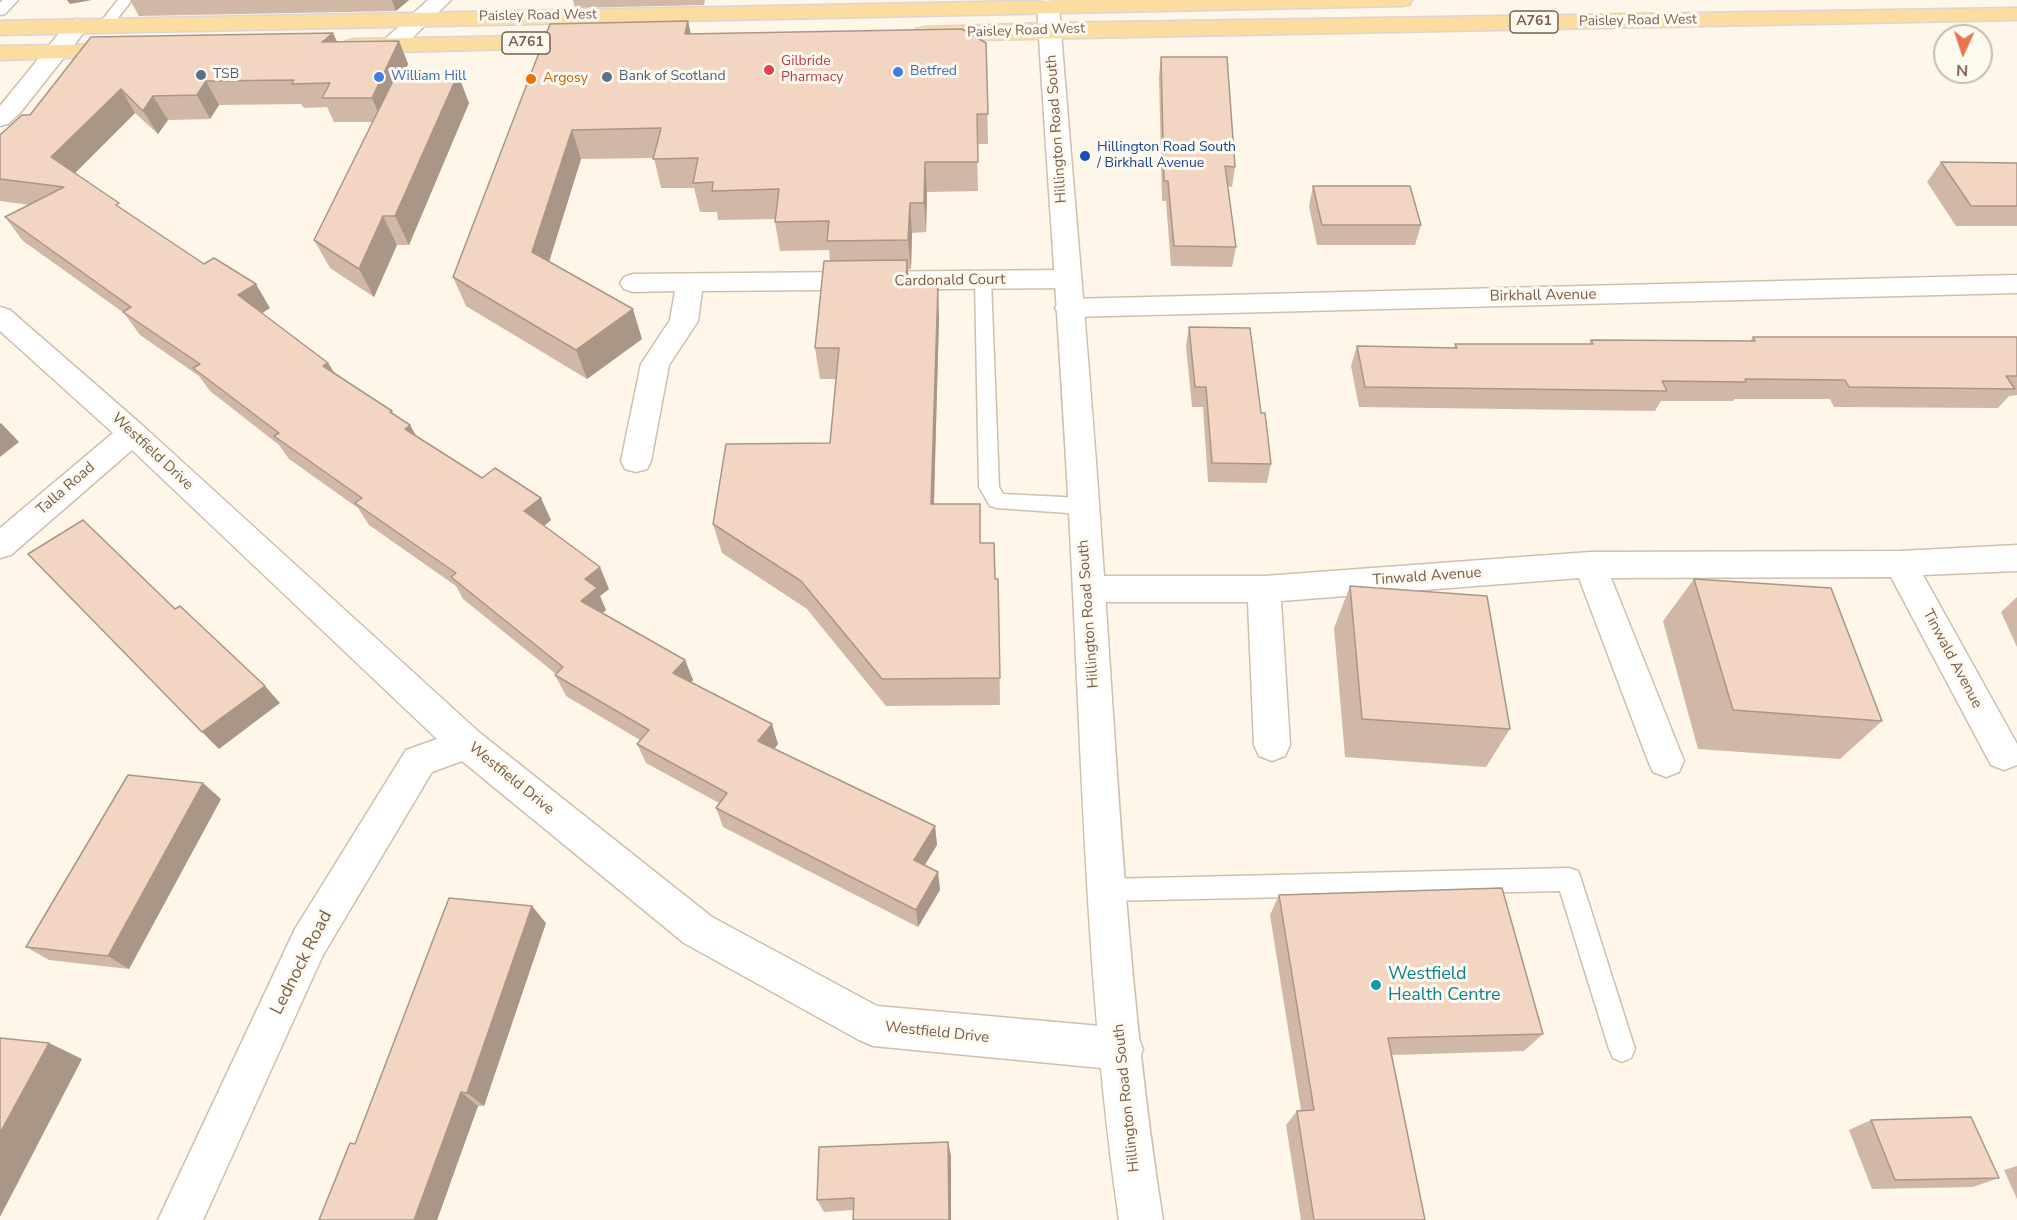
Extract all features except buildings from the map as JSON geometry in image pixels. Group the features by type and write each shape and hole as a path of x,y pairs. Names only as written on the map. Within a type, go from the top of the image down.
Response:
{"main road":[{"name":"Paisley Road West","path":"902,35 1050,18 1401,0"},
{"name":"Paisley Road West","path":"0,28 420,18 2017,15"},
{"name":"Paisley Road West","path":"334,46 607,42"},
{"path":"0,53 148,50"}],"street":[{"path":"392,45 440,0"},
{"name":"Hillington Road South","path":"1050,18 1089,589 1103,856 1122,1049 1126,1120 1141,1220"},
{"path":"0,120 77,26"},
{"name":"Cardonald Court","path":"633,283 982,280 1068,293"},
{"path":"636,461 655,364 684,321 690,284"},
{"name":"Birkhall Avenue","path":"1068,293 2017,284"},
{"name":"Westfield Drive","path":"0,316 132,433 467,744 698,930 873,1026 1122,1049"},
{"name":"Talla Road","path":"0,546 132,433"},
{"name":"Tinwald Avenue","path":"1089,589 1264,589 1590,565 1900,564 2017,558"},
{"name":"Tinwald Avenue","path":"1900,564 2004,754"},
{"path":"1590,565 1666,761"},
{"path":"1264,589 1272,745"},
{"name":"Lednock Road","path":"180,1220 309,942 419,761 467,744"}],"lane":[{"path":"0,11 11,0"},
{"path":"105,25 125,0"},
{"path":"982,280 989,487 997,501 1082,506"},
{"path":"1107,890 1569,879 1622,1048"}],"place":[{"name":"Gilbride Pharmacy","path":"769,70"},
{"name":"Betfred","path":"898,72"},
{"name":"TSB","path":"201,75"},
{"name":"William Hill","path":"379,77"},
{"name":"Bank of Scotland","path":"607,77"},
{"name":"Argosy","path":"531,79"},
{"name":"Hillington Road South / Birkhall Avenue","path":"1085,156"},
{"name":"Westfield Health Centre","path":"1376,985"}]}
